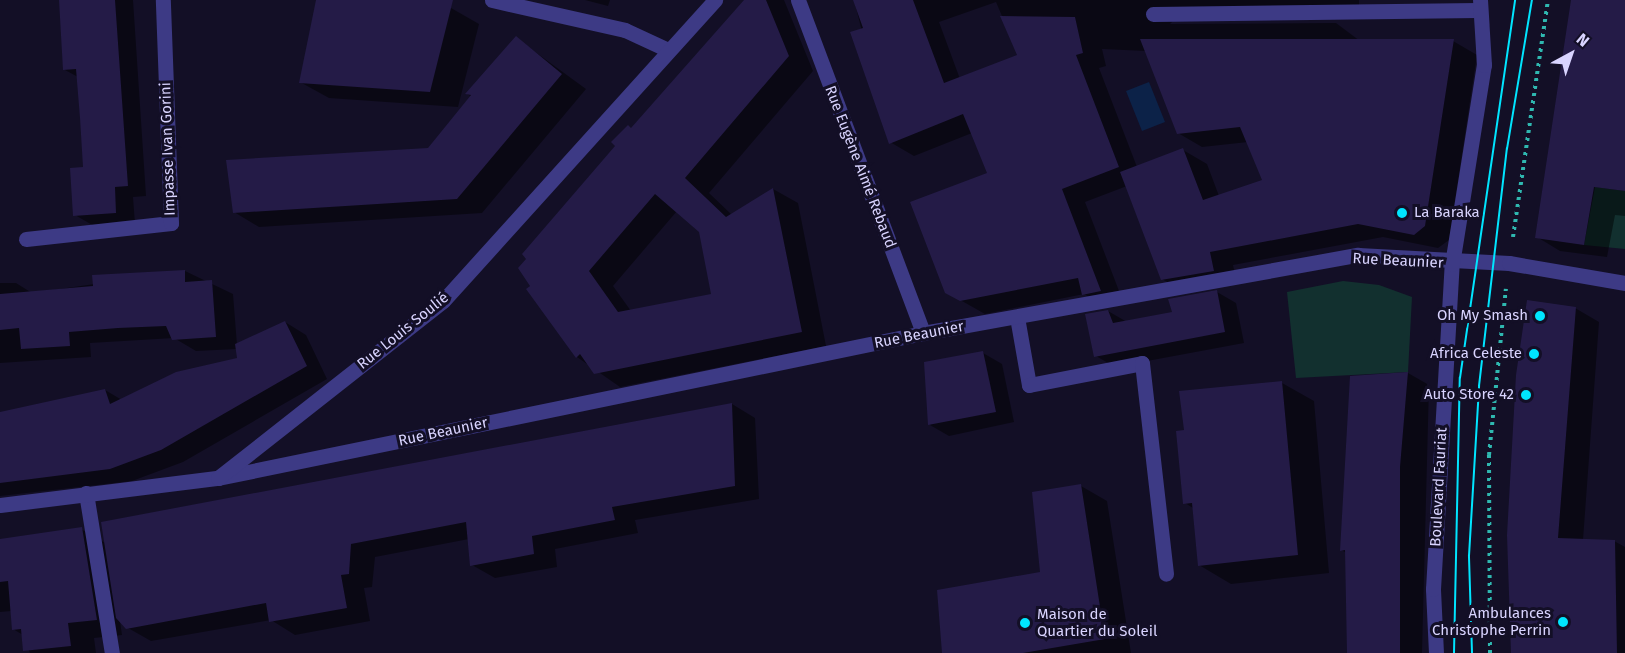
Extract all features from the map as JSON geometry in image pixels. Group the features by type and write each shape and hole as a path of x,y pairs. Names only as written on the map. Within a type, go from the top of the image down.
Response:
{"street":[{"name":"Impasse Ivan Gorini","path":"26,239 171,223 163,0"},
{"path":"492,0 625,30 668,50"},
{"name":"Rue Louis Soulié","path":"218,478 443,301 668,50 716,0"},
{"name":"Rue Eugène Aimé Rebaud","path":"798,0 923,333"},
{"path":"1153,14 1479,5"},
{"name":"Boulevard Fauriat","path":"1436,653 1433,589 1452,264 1484,65 1479,5"},
{"name":"Rue Beaunier","path":"218,478 923,333 1358,255 1452,264 1509,263 1625,284"},
{"path":"1017,317 1029,385 1142,363 1166,574"},
{"path":"0,505 218,478"},
{"path":"86,494 112,653"}],"path":[{"path":"1490,653 1489,455 1509,263 1548,0"}],"green space":[{"path":"1595,187 1625,191 1625,249 1584,245"},
{"path":"1343,281 1379,285 1412,297 1408,372 1296,378 1287,292"}],"water":[{"path":"1149,82 1165,122 1142,131 1126,91"}],"building":[{"path":"59,0 115,0 128,186 115,187 116,213 73,216 70,168 83,167 80,118 76,69 63,70"},
{"path":"316,0 453,0 430,92 299,83"},
{"path":"744,0 766,0 789,56 685,178 726,217 773,188 802,332 594,374 580,354 576,358 526,289 530,286 518,268 526,259 522,254 615,146 611,142 628,125 631,128","holes":["655,194 699,232 711,294 618,312 589,271"]},
{"path":"853,0 913,0 944,83 1017,55 1000,16 1075,17 1083,53 1076,55 1119,167 1062,189 1101,291 1082,295 1078,278 960,301 945,293 910,202 987,173 963,114 889,144 850,32 863,28"},
{"path":"1571,0 1625,0 1625,191 1594,187 1584,245 1535,238"},
{"path":"516,36 562,74 457,199 233,213 226,160 428,148 471,95 465,94"},
{"path":"1140,39 1454,39 1425,226 1414,235 1358,224 1210,252 1214,271 1161,280 1120,172 1183,148 1203,200 1262,180 1240,127 1177,134"},
{"path":"185,270 185,282 212,280 216,337 172,340 166,326 118,328 69,332 70,346 21,349 19,328 0,330 0,294 93,286 92,275"},
{"path":"1217,290 1225,332 1094,357 1085,314 1108,310 1113,323 1172,312 1168,299"},
{"path":"1527,300 1576,307 1558,538 1615,540 1617,653 1511,653 1507,535 1516,375"},
{"path":"285,321 307,366 161,450 110,469 0,483 0,412 105,389 110,404 176,372 237,358 235,344"},
{"path":"983,351 996,412 928,425 924,362"},
{"path":"1408,372 1400,467 1400,653 1347,653 1345,550 1340,551 1350,376"},
{"path":"1282,381 1298,555 1198,566 1192,503 1183,504 1176,431 1184,430 1179,391"},
{"path":"732,403 735,486 612,507 615,520 532,536 534,554 470,566 466,522 351,544 349,574 341,575 347,608 269,622 266,603 126,629 116,618 101,522"},
{"path":"1081,484 1105,639 1023,653 942,653 937,590 1040,572 1032,492"},
{"path":"82,527 97,620 68,623 71,646 23,651 21,629 12,630 8,581 0,582 0,539"}],"tram line":[{"path":"1454,653 1460,378 1515,0"},
{"path":"1472,653 1469,556 1479,386 1507,149 1532,0"}],"place":[{"name":"La Baraka","path":"1402,213"},
{"name":"Oh My Smash","path":"1540,316"},
{"name":"Africa Celeste","path":"1534,354"},
{"name":"Auto Store 42","path":"1526,395"},
{"name":"Ambulances Christophe Perrin","path":"1563,622"},
{"name":"Maison de Quartier du Soleil","path":"1025,623"}]}
